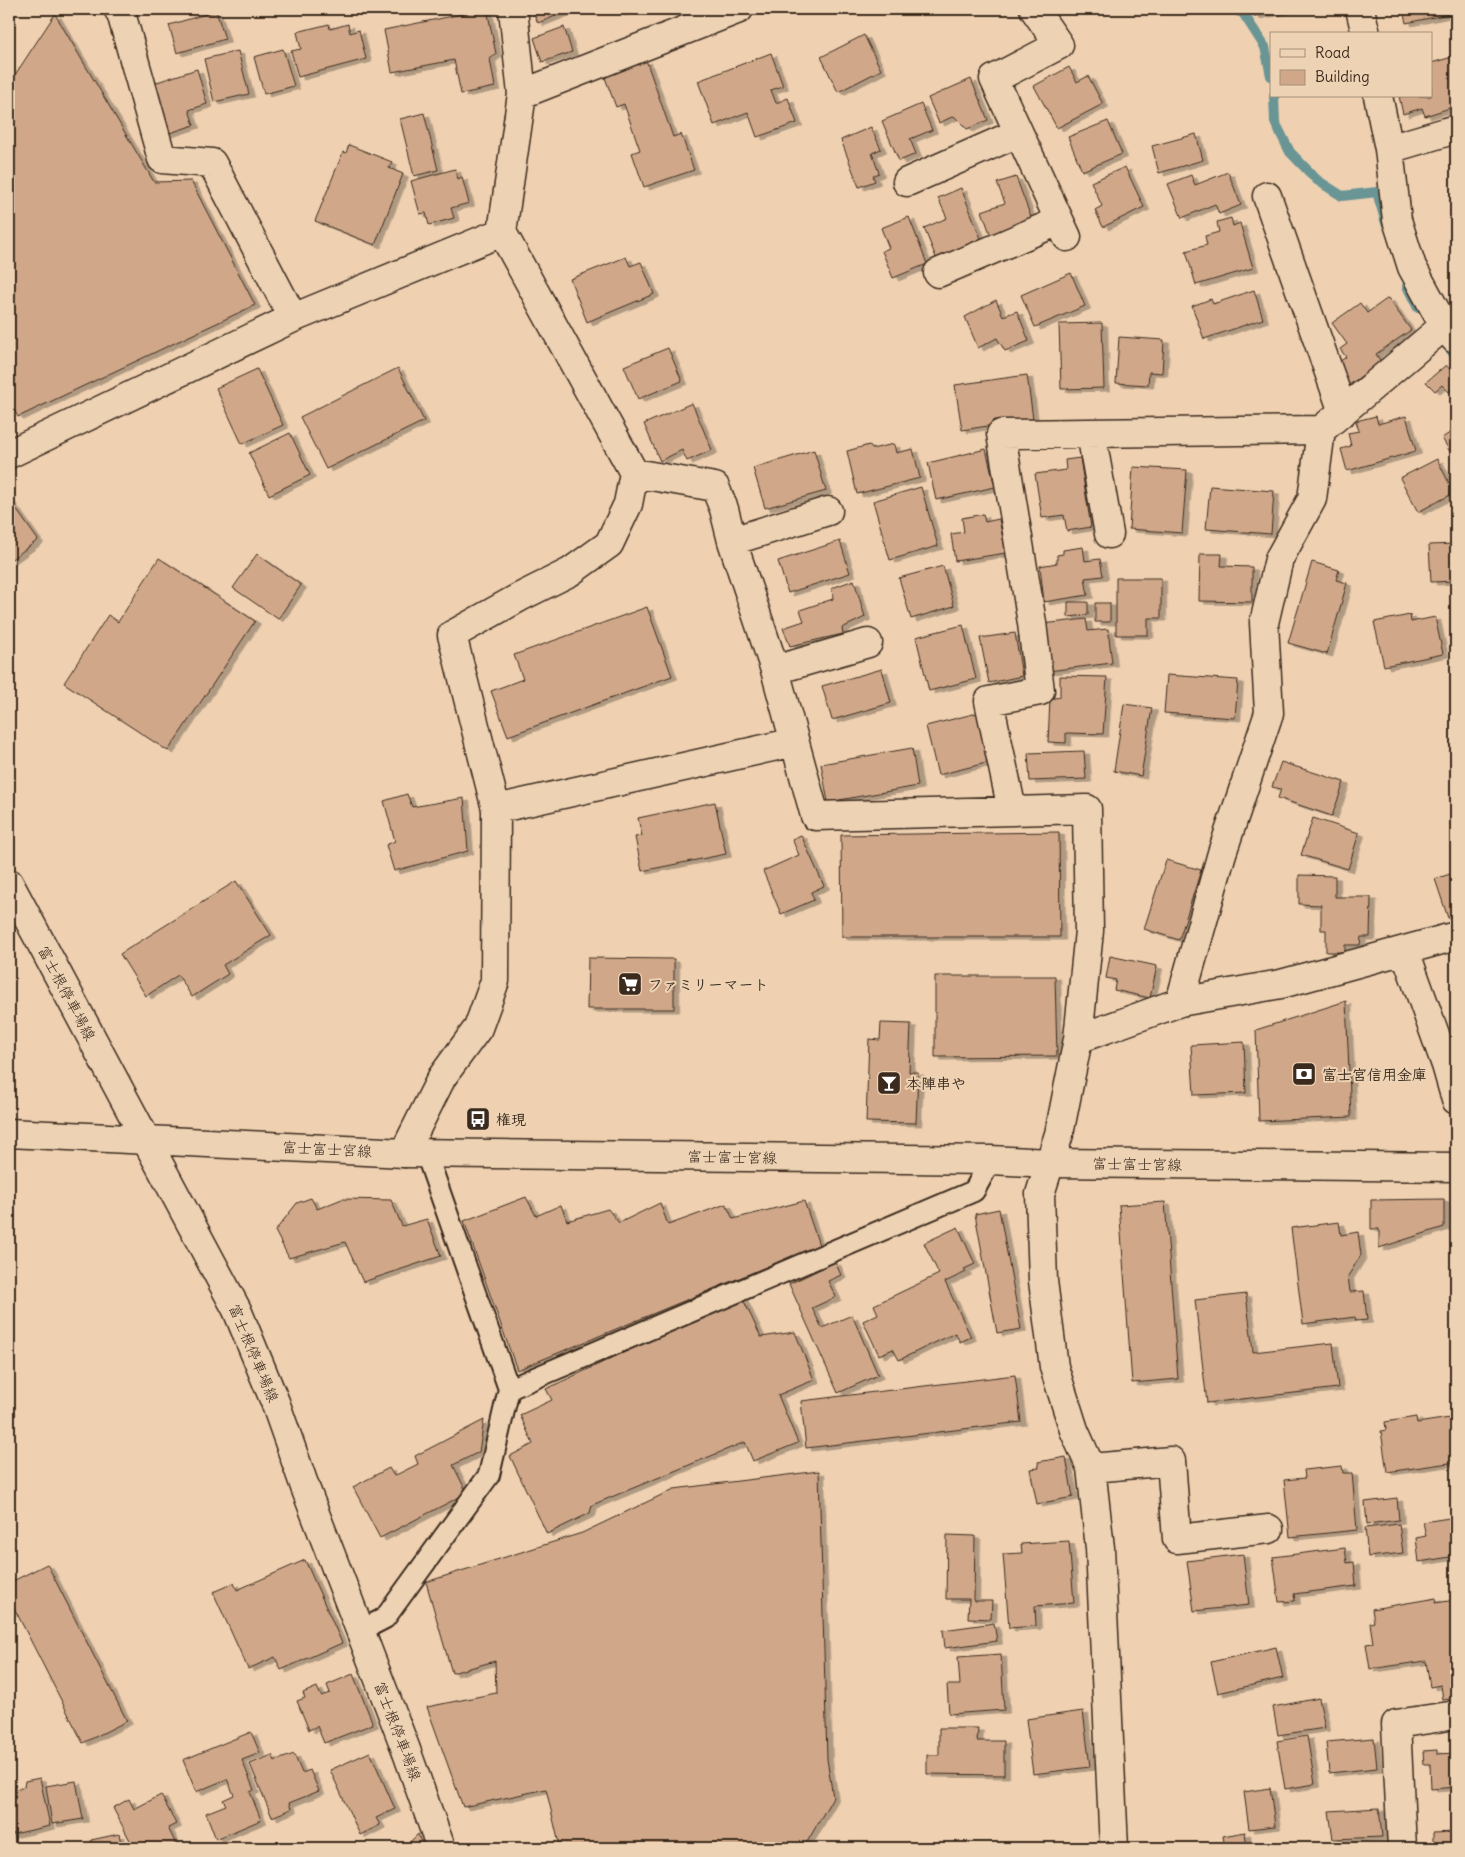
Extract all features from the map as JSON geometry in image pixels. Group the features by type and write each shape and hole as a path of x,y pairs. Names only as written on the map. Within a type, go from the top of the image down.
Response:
{"street":[{"path":"415,1153 442,1077 478,1028 495,981 496,809 452,635 570,572 609,544 628,504 634,473 502,232 522,94 513,9"},
{"path":"522,94 739,9"},
{"path":"938,273 1063,229 994,79 1059,46 1034,9"},
{"path":"1360,9 1366,32"},
{"path":"126,10 162,158 212,163 293,318"},
{"path":"1012,810 989,701 1040,691 1032,622 1001,434 1321,430 1450,333 1412,267 1398,220 1389,149 1378,98"},
{"path":"1389,149 1456,129"},
{"path":"907,182 1018,133"},
{"path":"1267,196 1343,412"},
{"path":"9,454 293,318 502,232"},
{"path":"1180,1002 1222,853 1269,713 1264,623 1279,559 1312,499 1321,430"},
{"path":"1091,433 1109,534"},
{"path":"634,473 715,487 724,509 732,541 775,670 815,816 1087,809 1089,931 1078,1040 1059,1134 1040,1194 1043,1281 1054,1367 1074,1430 1091,1468 1100,1548 1114,1848"},
{"path":"732,541 828,511"},
{"path":"775,670 868,644"},
{"path":"496,809 795,742"},
{"name":"富士根停車場線","path":"9,883 237,1310 275,1402 306,1490 405,1747 441,1848"},
{"path":"1078,1040 1180,1002 1281,984 1456,936"},
{"path":"1405,951 1446,1065 1456,1100"},
{"name":"富士富士宮線","path":"9,1133 415,1153 1456,1167"},
{"path":"1091,1468 1171,1461 1177,1539 1269,1529"},
{"path":"1402,1848 1396,1724 1456,1715"}],"lane":[{"path":"360,1631 385,1618 489,1475 509,1389 415,1153"},
{"path":"509,1389 974,1192 991,1160"}],"building":[{"path":"487,9 496,54 490,59 495,87 461,94 454,60 392,72 384,30"},
{"path":"532,9 573,9 538,23"},
{"path":"618,9 632,9 619,13"},
{"path":"1253,9 1294,9 1254,16"},
{"path":"1403,9 1453,9 1454,13 1406,23"},
{"path":"216,11 225,39 177,53 169,25"},
{"path":"55,14 154,182 191,181 255,305 18,417 9,401 9,84"},
{"path":"329,24 330,29 348,24 350,33 359,30 366,59 298,77 291,51 301,49 297,32"},
{"path":"564,27 572,52 542,62 534,38"},
{"path":"864,35 881,70 838,92 821,57"},
{"path":"283,49 294,86 264,94 254,57"},
{"path":"238,51 249,94 214,102 204,59"},
{"path":"771,53 783,86 771,90 776,103 788,98 797,123 757,137 748,112 714,125 698,81"},
{"path":"1456,56 1456,106 1425,116 1422,108 1403,114 1399,98 1432,98 1432,63"},
{"path":"646,60 673,137 681,134 694,170 644,187 632,153 640,150 624,104 616,107 604,75"},
{"path":"1069,67 1077,82 1088,76 1103,104 1057,128 1034,86"},
{"path":"197,69 207,104 189,110 194,125 167,134 151,84"},
{"path":"971,79 988,120 967,129 954,116 939,123 928,98"},
{"path":"921,104 932,130 910,139 916,154 899,161 882,121"},
{"path":"424,113 438,170 414,176 400,119"},
{"path":"1108,121 1122,154 1082,171 1068,137"},
{"path":"871,127 881,149 872,153 879,173 873,176 875,181 859,187 841,140"},
{"path":"1196,134 1203,160 1159,173 1152,146"},
{"path":"349,145 392,162 389,168 403,174 375,245 315,221 343,152 346,153"},
{"path":"1125,167 1144,207 1103,227 1095,210 1102,206 1091,182"},
{"path":"455,169 458,179 462,177 469,203 451,208 454,218 429,225 426,213 420,214 411,181"},
{"path":"1228,172 1241,205 1219,214 1215,204 1182,218 1168,184 1191,175 1195,185"},
{"path":"1016,177 1032,220 991,236 982,211 1005,203 997,183"},
{"path":"961,188 982,241 937,260 924,228 947,218 938,198"},
{"path":"909,217 927,264 893,278 882,251 889,248 881,228"},
{"path":"1231,218 1233,226 1240,223 1253,268 1196,285 1186,251 1207,245 1205,236 1219,232 1217,222"},
{"path":"626,257 630,266 641,262 654,294 587,322 570,279"},
{"path":"1071,273 1085,306 1035,327 1021,295"},
{"path":"1254,290 1263,319 1204,339 1192,306 1211,299 1213,304"},
{"path":"1388,298 1411,330 1376,354 1381,362 1349,385 1335,365 1346,357 1340,349 1347,344 1332,323 1360,303 1367,313"},
{"path":"996,300 1003,316 1017,311 1029,341 1005,351 997,338 978,348 965,317"},
{"path":"1102,323 1104,388 1061,389 1059,324"},
{"path":"1119,337 1164,340 1162,373 1149,372 1148,385 1116,383"},
{"path":"668,348 682,381 638,399 624,366"},
{"path":"1446,365 1456,376 1456,385 1449,392 1442,385 1435,391 1426,382"},
{"path":"398,368 424,421 326,469 300,417"},
{"path":"257,369 283,425 242,444 216,388"},
{"path":"1027,375 1033,419 962,430 955,385"},
{"path":"692,403 712,450 687,461 682,450 660,461 644,424"},
{"path":"1376,416 1378,424 1406,416 1416,451 1347,471 1341,449 1351,446 1348,433 1359,431 1356,421"},
{"path":"1456,429 1456,462 1442,438"},
{"path":"290,433 310,475 269,495 249,453"},
{"path":"894,444 896,453 913,449 920,478 857,494 847,451 869,445 872,449"},
{"path":"986,449 995,487 936,500 928,463"},
{"path":"814,450 826,491 765,508 753,468"},
{"path":"1080,458 1091,527 1067,531 1064,515 1042,518 1035,474 1066,470 1065,460"},
{"path":"1437,459 1454,493 1418,512 1400,478"},
{"path":"1133,467 1187,470 1182,533 1129,529"},
{"path":"1210,486 1274,491 1271,534 1206,529"},
{"path":"921,487 938,546 890,560 873,501"},
{"path":"9,499 38,540 9,561"},
{"path":"983,514 985,522 999,519 1006,553 955,561 951,534 964,532 962,518"},
{"path":"840,541 850,573 788,593 778,561"},
{"path":"1456,544 1456,581 1431,582 1429,545"},
{"path":"1083,547 1085,561 1100,559 1103,576 1085,578 1088,595 1044,602 1040,566 1057,563 1057,555 1063,554 1063,550"},
{"path":"257,554 301,585 278,619 233,588"},
{"path":"1200,554 1222,554 1221,566 1252,567 1252,602 1199,601"},
{"path":"159,558 255,621 168,751 64,683 108,615 118,622"},
{"path":"1312,562 1339,570 1336,580 1347,583 1327,654 1288,643"},
{"path":"943,566 954,606 911,619 899,578"},
{"path":"1116,578 1161,578 1161,618 1148,618 1148,635 1116,635"},
{"path":"854,580 865,617 842,628 843,634 790,646 783,628 804,621 800,610 833,599 832,588"},
{"path":"1068,602 1088,602 1088,615 1068,617"},
{"path":"1095,603 1110,603 1110,622 1095,622"},
{"path":"1456,606 1456,632 1451,607"},
{"path":"647,607 672,676 508,736 491,691 523,679 514,655"},
{"path":"1410,615 1411,622 1435,617 1443,654 1384,666 1374,622"},
{"path":"1086,619 1088,631 1108,629 1112,663 1048,671 1043,624"},
{"path":"963,625 976,679 929,691 916,637"},
{"path":"1015,633 1022,676 989,683 980,638"},
{"path":"882,669 891,703 832,720 822,686"},
{"path":"1167,675 1238,680 1235,718 1164,713"},
{"path":"1060,676 1107,677 1103,734 1066,733 1066,743 1048,742 1050,699 1060,697"},
{"path":"1124,704 1152,708 1141,776 1114,771"},
{"path":"977,713 990,762 938,775 926,726"},
{"path":"912,748 918,786 828,802 821,764"},
{"path":"1084,751 1086,779 1030,781 1028,753"},
{"path":"1281,762 1344,782 1332,816 1278,798 1281,789 1272,787"},
{"path":"407,794 412,807 464,798 468,851 394,871 386,845 395,841 384,801"},
{"path":"715,802 726,854 642,871 635,837 642,836 638,818"},
{"path":"1313,818 1359,833 1348,869 1301,855"},
{"path":"1059,832 1060,937 842,937 841,835"},
{"path":"801,835 824,886 811,892 814,900 781,914 763,871 799,855 792,839"},
{"path":"1166,860 1201,870 1179,940 1144,929"},
{"path":"1456,872 1456,915 1448,918 1435,879"},
{"path":"1299,875 1335,876 1335,897 1371,897 1370,937 1361,937 1360,945 1345,945 1345,952 1326,952 1326,930 1321,930 1321,905 1299,904"},
{"path":"236,881 271,935 223,965 228,974 192,997 178,975 146,996 120,954"},
{"path":"1110,956 1157,966 1150,998 1114,990 1116,980 1106,978"},
{"path":"588,958 674,959 674,1009 587,1009"},
{"path":"935,976 1055,976 1057,1056 935,1057"},
{"name":"富士宮信用金庫","path":"1346,1001 1351,1117 1259,1121 1256,1030"},
{"path":"881,1023 911,1024 909,1072 918,1072 916,1123 866,1122 869,1039 880,1040"},
{"path":"1244,1042 1246,1093 1194,1095 1191,1045"},
{"path":"526,1197 536,1216 561,1205 567,1221 608,1209 619,1223 660,1203 668,1225 726,1204 733,1219 804,1201 819,1245 517,1370 464,1221"},
{"path":"311,1198 317,1209 342,1199 391,1200 402,1226 427,1219 441,1256 363,1282 345,1242 289,1258 275,1231 297,1203"},
{"path":"1444,1199 1444,1227 1379,1248 1379,1229 1371,1229 1371,1200"},
{"path":"1165,1202 1178,1379 1132,1383 1119,1205"},
{"path":"999,1209 1021,1329 997,1333 975,1214"},
{"path":"1339,1222 1341,1235 1358,1232 1361,1255 1348,1276 1350,1292 1364,1291 1367,1320 1356,1321 1355,1317 1303,1324 1291,1228"},
{"path":"958,1227 975,1264 964,1269 966,1272 945,1282 971,1337 960,1342 955,1333 899,1360 893,1349 879,1355 863,1321 878,1314 874,1305 939,1274 924,1243"},
{"path":"835,1262 841,1275 828,1281 836,1297 812,1308 822,1328 852,1315 878,1375 838,1393 789,1284"},
{"path":"1246,1294 1253,1352 1333,1343 1338,1388 1207,1403 1195,1300"},
{"path":"742,1297 761,1337 795,1332 814,1380 778,1395 798,1443 753,1461 745,1442 592,1505 590,1513 547,1534 510,1456 533,1444 520,1415 552,1400 546,1389"},
{"path":"1015,1375 1021,1422 806,1448 801,1401"},
{"path":"1416,1417 1417,1423 1456,1417 1456,1462 1387,1472 1381,1431 1386,1430 1385,1422"},
{"path":"484,1420 479,1452 453,1465 467,1493 380,1538 353,1487 389,1468 394,1476 418,1464 415,1456"},
{"path":"1066,1457 1073,1497 1037,1504 1030,1469 1039,1468 1038,1462"},
{"path":"1342,1466 1343,1473 1352,1473 1357,1530 1290,1537 1284,1480 1305,1478 1304,1470"},
{"path":"819,1471 827,1759 833,1797 806,1844 806,1848 560,1848 546,1789 463,1807 427,1707 496,1693 495,1661 452,1673 426,1582 582,1533 674,1489"},
{"path":"1397,1498 1399,1520 1367,1524 1365,1502"},
{"path":"1456,1517 1456,1556 1419,1562 1416,1538 1426,1536 1423,1522"},
{"path":"1399,1524 1403,1553 1368,1557 1365,1528"},
{"path":"947,1535 975,1536 974,1601 992,1601 991,1619 968,1618 969,1599 946,1599"},
{"path":"1069,1541 1074,1603 1035,1606 1036,1626 1009,1628 1003,1554 1022,1553 1021,1544"},
{"path":"1345,1548 1347,1563 1354,1562 1356,1586 1294,1594 1295,1601 1279,1602 1273,1557"},
{"path":"1243,1554 1249,1605 1194,1611 1187,1561"},
{"path":"305,1560 342,1643 281,1670 275,1657 248,1669 213,1592 234,1583 237,1590"},
{"path":"47,1564 127,1721 83,1743 9,1598 9,1583"},
{"path":"1436,1598 1435,1603 1456,1600 1456,1698 1443,1700 1441,1685 1430,1687 1426,1661 1370,1669 1366,1644 1373,1643 1370,1623 1374,1622 1372,1609"},
{"path":"994,1623 997,1641 945,1648 943,1630"},
{"path":"1276,1647 1283,1678 1218,1693 1211,1662"},
{"path":"1001,1654 1004,1710 949,1714 947,1685 960,1685 958,1657"},
{"path":"353,1674 373,1724 324,1743 317,1726 309,1730 297,1701 305,1698 303,1693 317,1687 321,1696 330,1693 327,1685"},
{"path":"1319,1698 1325,1728 1278,1735 1273,1707"},
{"path":"1083,1711 1090,1767 1033,1774 1026,1719"},
{"path":"939,1728 978,1728 977,1741 1004,1741 1004,1775 927,1774 927,1755 939,1755"},
{"path":"251,1732 260,1753 242,1760 254,1790 250,1792 261,1820 216,1839 206,1813 226,1805 223,1800 234,1795 227,1779 196,1792 183,1760"},
{"path":"1307,1736 1315,1784 1285,1789 1277,1741"},
{"path":"1374,1738 1377,1768 1329,1773 1326,1742"},
{"path":"1437,1750 1437,1754 1456,1753 1456,1787 1431,1789 1430,1764 1424,1764 1423,1751"},
{"path":"370,1752 395,1809 376,1818 380,1825 360,1835 330,1770"},
{"path":"294,1754 302,1773 310,1770 319,1791 289,1803 291,1809 272,1817 250,1764 272,1755 275,1761"},
{"path":"40,1778 50,1826 9,1835 9,1790 24,1787 25,1781"},
{"path":"76,1781 83,1819 52,1824 46,1786"},
{"path":"1270,1788 1275,1826 1249,1829 1244,1792"},
{"path":"161,1795 176,1824 168,1828 176,1844 168,1848 134,1848 113,1808 129,1799 134,1809"},
{"path":"1379,1808 1382,1837 1333,1839 1329,1811"},
{"path":"1245,1832 1247,1848 1203,1848 1203,1846 1224,1842 1223,1836"},
{"path":"1456,1832 1456,1848 1433,1848 1433,1833"},
{"path":"119,1834 122,1848 92,1848 91,1840"},
{"path":"418,1834 423,1848 404,1848"}],"waterway":[{"path":"1233,9 1243,13 1265,47 1270,71"},
{"path":"1274,98 1275,122 1290,152 1317,180 1342,196 1377,192 1386,223"},
{"path":"1407,286 1418,308"},
{"path":"1447,345 1456,357"}],"place":[{"name":"ファミリーマート","path":"630,984"},
{"name":"富士宮信用金庫","path":"1304,1074"},
{"name":"本陣串や","path":"889,1083"},
{"name":"権現","path":"478,1119"}]}
